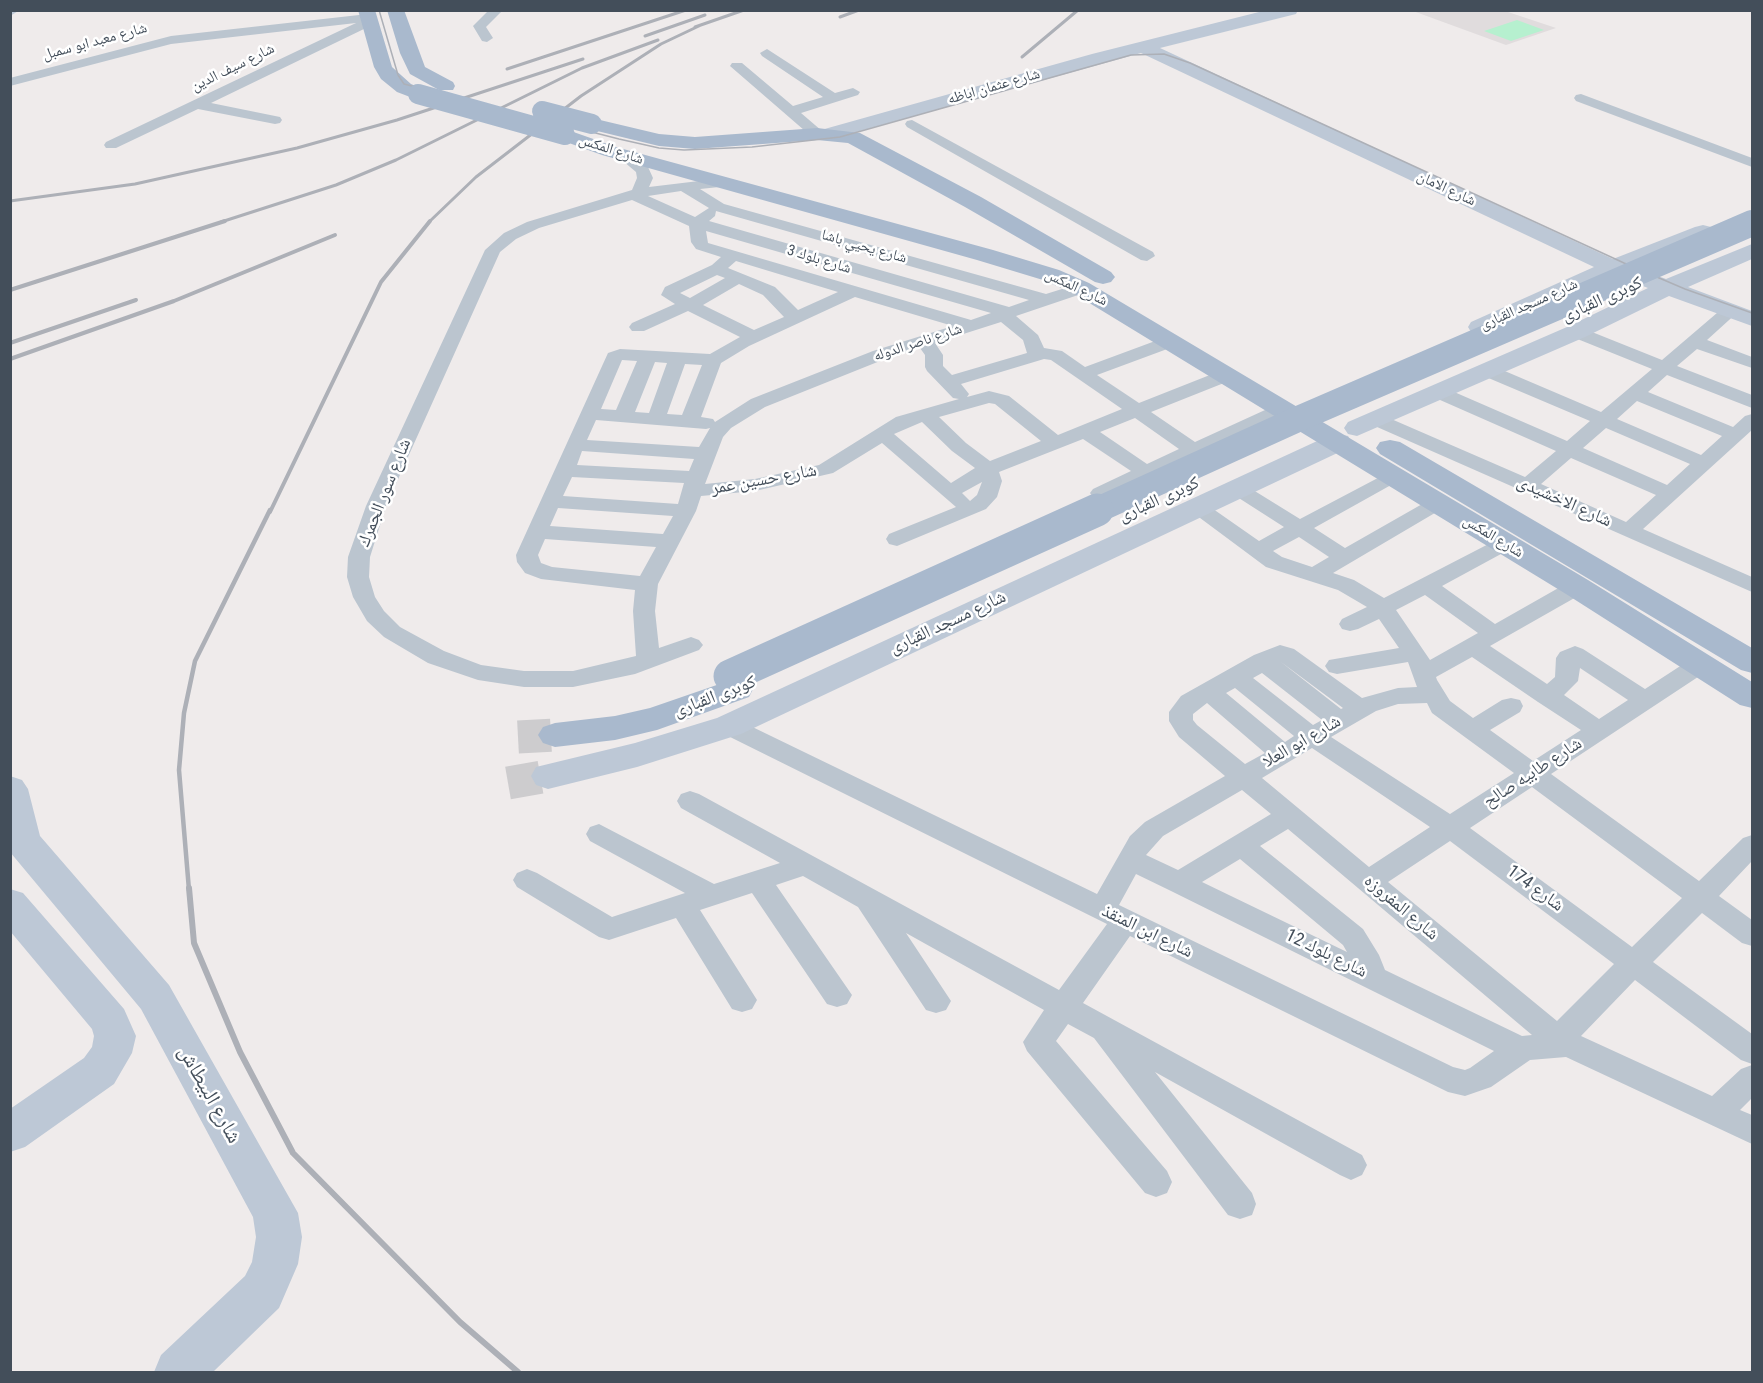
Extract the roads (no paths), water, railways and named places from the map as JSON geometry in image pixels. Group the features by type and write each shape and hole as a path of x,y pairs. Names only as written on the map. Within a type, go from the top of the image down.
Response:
{"main road":[{"name":"شارع المكس","path":"395,10 417,70 446,86 659,140 695,143 822,134 861,139 966,217 1026,234 1098,274 1308,402 1752,662"},
{"name":"شارع المكس","path":"368,17 388,75 404,88 418,94 565,135 721,195 909,233 1052,275 1080,288 1283,409 1357,430 1393,476 1577,587 1752,697"},
{"path":"909,233 931,233 966,217"},
{"name":"كوبرى القبارى","path":"557,728 615,728 697,705 734,683 1298,418 1752,223"},
{"path":"985,255 985,249 993,240 1008,235 1026,234"},
{"name":"كوبرى القبارى","path":"734,683 1752,234"}],"street":[{"path":"487,38 479,26 497,10"},
{"path":"1154,48 1290,10"},
{"name":"شارع معبد ابو سمبل","path":"10,82 163,41 368,17"},
{"name":"شارع سيف الدين","path":"111,145 368,17"},
{"name":"شارع عثمان اباظه","path":"861,139 1154,48"},
{"name":"شارع عثمان اباظه","path":"822,134 1154,48"},
{"name":"شارع الامان","path":"1154,48 1752,319"},
{"path":"767,53 833,98"},
{"path":"788,68 742,71 790,112 822,134"},
{"path":"790,112 853,92"},
{"path":"1581,98 1752,163"},
{"path":"196,104 275,120"},
{"path":"912,124 1147,255"},
{"path":"609,151 628,158 643,171 645,178 636,194"},
{"name":"شارع سور الجمرك","path":"691,645 603,674 573,679 524,679 478,672 436,657 392,632 375,615 363,597 358,577 359,557 376,506 493,250 510,236 533,225 636,194 684,186 721,195"},
{"name":"شارع يحيي باشا","path":"684,186 721,195 858,245 1047,300"},
{"name":"شارع بلوك 3","path":"636,194 656,207 697,223 1006,314"},
{"path":"721,195 697,223 700,244 972,327"},
{"name":"شارع مسجد القبارى","path":"1308,402 1625,263 1752,213"},
{"path":"769,291 806,278 833,264 880,226"},
{"name":"شارع مسجد القبارى","path":"548,776 637,755 729,726 1199,508 1438,392 1752,251"},
{"path":"734,256 718,268 670,293 754,337"},
{"path":"718,268 769,291 795,318"},
{"path":"638,327 670,311 690,305 738,278"},
{"name":"شارع الامان","path":"1675,285 1752,305"},
{"name":"شارع ناصر الدوله","path":"724,424 758,403 879,355 972,327 1080,288"},
{"path":"647,584 549,574 533,568 528,562 527,555 536,532 614,357 620,354 713,360 754,337 852,292"},
{"path":"1527,486 1730,311"},
{"path":"1006,314 1032,339 1034,350 1039,355"},
{"path":"1576,332 1752,402"},
{"path":"924,341 934,355 934,367 967,403"},
{"path":"1083,374 1172,341"},
{"path":"1695,342 1752,363"},
{"path":"949,382 1039,355 1056,355 1194,450"},
{"path":"623,417 648,356"},
{"path":"656,419 678,357"},
{"path":"690,422 713,360"},
{"path":"1486,370 1704,463"},
{"path":"950,492 988,469 1227,375"},
{"path":"1438,392 1670,494"},
{"path":"1635,393 1736,435"},
{"name":"شارع حسين عمر","path":"691,493 792,478 836,464 882,433 903,422 988,397 1002,400 1056,443"},
{"path":"1100,493 1283,409"},
{"path":"589,414 724,424"},
{"path":"897,538 968,510 987,497 992,481 988,469 959,447 926,415"},
{"path":"1628,531 1752,420"},
{"path":"648,661 644,611 647,584 671,541 714,435 724,424"},
{"name":"شارع الاخشيدى","path":"1357,430 1527,486 1752,585"},
{"path":"1085,431 1146,472"},
{"path":"882,433 968,510"},
{"path":"575,445 706,454"},
{"path":"836,464 902,449"},
{"path":"564,470 691,493"},
{"path":"1257,551 1393,476"},
{"path":"1238,489 1345,557"},
{"path":"550,501 691,493"},
{"path":"1312,576 1438,503"},
{"path":"1199,508 1274,562 1346,585 1382,608 1448,712 1752,935"},
{"path":"536,532 671,541"},
{"path":"1350,624 1504,543"},
{"path":"1426,585 1494,634"},
{"path":"1337,666 1424,674 1577,587"},
{"path":"1473,646 1599,730"},
{"path":"1547,696 1566,681 1569,674 1568,658 1575,654 1645,700"},
{"name":"شارع المفروزه","path":"1350,714 1274,658 1235,676 1190,702 1181,712 1181,721 1188,731 1563,1041 1752,1130"},
{"name":"شارع طابيه صالح","path":"1368,881 1699,664"},
{"name":"شارع ابو العلا","path":"1156,1182 1039,1044 1039,1037 1063,1005 1113,916 1130,859 1139,843 1154,829 1350,714 1382,700 1398,696 1424,674"},
{"name":"شارع 174","path":"1235,676 1311,736 1450,827 1752,1051"},
{"path":"1208,691 1282,753"},
{"path":"1471,730 1511,706"},
{"name":"شارع ابن المنقذ","path":"729,726 1448,1079 1465,1083 1480,1078 1521,1050 1563,1041"},
{"path":"10,789 17,834"},
{"path":"690,801 1351,1165"},
{"path":"1179,883 1290,815"},
{"name":"شارع البيطاش","path":"17,834 155,997 275,1213 279,1237 275,1264 262,1292 178,1372"},
{"path":"599,834 711,895"},
{"path":"1241,845 1353,937 1369,963 1372,977"},
{"path":"1563,1041 1634,962 1752,845"},
{"name":"شارع بلوك 12","path":"1130,859 1521,1050"},
{"path":"527,880 609,929 806,864"},
{"path":"758,880 837,995"},
{"path":"867,898 936,1001"},
{"path":"10,904 110,1020 115,1036 111,1053 99,1071 10,1133"},
{"path":"682,905 742,1000"},
{"path":"1101,1026 1240,1204"},
{"path":"1717,1112 1752,1078"}],"tunnel":[{"path":"518,737 555,735"},
{"path":"508,783 548,776"}],"tram line":[{"path":"379,10 398,75 404,84 619,139 659,148 684,150 752,147 840,137 1131,55 1164,54 1190,63 1624,263 1685,289 1752,313"}],"railway":[{"path":"507,69 686,10"},
{"path":"695,27 744,10"},
{"path":"840,17 859,10"},
{"path":"1022,57 1078,10"},
{"path":"645,36 705,15"},
{"path":"430,221 476,177 581,96 661,44 701,25"},
{"path":"221,222 336,185 396,160 582,68 658,40"},
{"path":"10,201 135,184 297,148 397,120 583,59"},
{"path":"10,290 225,221"},
{"path":"270,512 381,282 430,221"},
{"path":"10,359 174,301 335,235"},
{"path":"10,343 136,300"},
{"path":"189,890 179,770 184,713 195,661 270,510"},
{"path":"189,888 194,943 240,1052 293,1153 460,1322 518,1372"}]}
